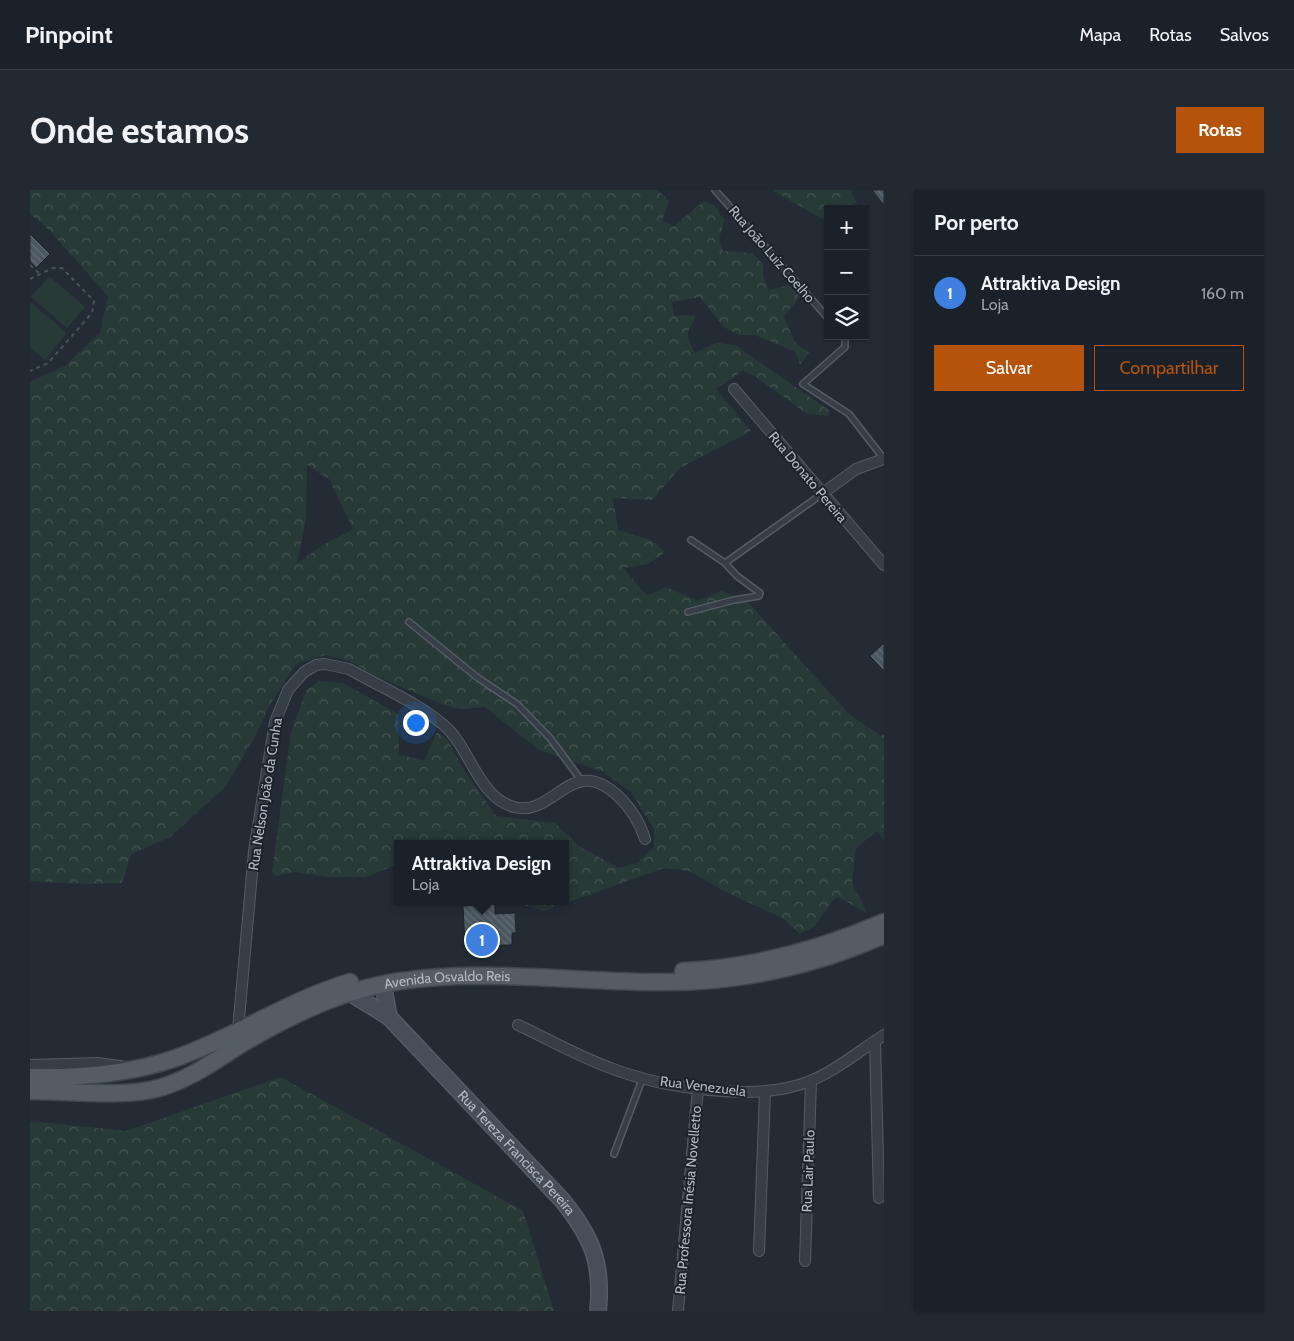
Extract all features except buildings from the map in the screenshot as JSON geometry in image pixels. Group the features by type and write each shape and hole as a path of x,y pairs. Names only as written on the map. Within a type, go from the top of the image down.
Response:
{"main road":[{"name":"Avenida Osvaldo Reis","path":"30,1077 84,1076 134,1068 175,1058 324,990 380,973 407,969 461,966 663,972 710,969 785,956 884,922"},
{"name":"Avenida Osvaldo Reis","path":"30,1091 113,1092 157,1089 194,1074 270,1028 350,993 383,984 413,979 451,977 648,982 709,980 755,974 806,963 884,935"}],"street":[{"name":"Rua Donato Pereira","path":"734,389 884,565"},
{"path":"822,494 856,469 884,459"},
{"name":"Rua Nelson João da Cunha","path":"238,1030 254,851 271,741 282,701 288,690 304,672 316,666 337,665 348,669 428,714 454,736 490,790 502,801 513,807 532,807 581,780"},
{"path":"581,780 601,782 622,799 641,827 645,839"},
{"path":"383,984 389,1017"},
{"name":"Rua Tereza Francisca Pereira","path":"350,993 389,1017 557,1195 581,1224 598,1265 600,1278 598,1311"},
{"name":"Rua Venezuela","path":"518,1025 608,1067 643,1077 698,1088 765,1092 811,1081 844,1064 880,1038"},
{"path":"879,1198 880,1038"},
{"path":"30,1065 98,1062 134,1068"},
{"name":"Rua Lair Paulo","path":"805,1261 811,1081"},
{"name":"Rua Professora Inésia Novelletto","path":"678,1311 698,1088"},
{"path":"759,1251 765,1092"}],"lane":[{"name":"Rua João Luiz Coelho","path":"715,190 824,313"},
{"path":"845,340 845,347 803,384 849,414 859,424 884,459"},
{"path":"725,563 822,494"},
{"path":"688,612 734,600 759,596 759,590 737,576 725,563 691,540"},
{"path":"409,622 478,678 517,704 550,738 581,780"},
{"path":"614,1154 643,1077"}],"path":[{"path":"30,265 40,275"},
{"path":"30,280 53,268 62,268 94,301 92,313 48,364 30,371"}],"green space":[{"path":"30,190 658,190 669,201 662,221 674,226 704,201 715,206 724,220 719,239 723,251 752,253 763,264 763,277 769,290 788,285 800,296 784,317 796,344 809,352 800,365 796,352 755,335 739,335 724,327 700,297 672,302 674,315 696,316 687,334 694,353 716,343 735,345 830,411 828,416 806,413 753,375 743,370 716,389 751,431 680,468 652,500 613,498 618,530 651,540 665,552 648,564 623,568 647,596 666,587 698,601 721,591 746,600 849,714 881,736 884,734 884,840 877,831 856,848 852,883 867,913 838,897 833,900 815,926 800,934 784,919 724,891 689,871 664,868 569,902 569,840 394,840 394,866 366,877 329,877 295,872 276,876 272,872 291,732 306,691 319,681 343,683 398,714 399,754 424,761 437,732 447,739 464,770 496,816 555,823 580,847 618,868 637,863 654,847 654,829 631,792 602,771 539,750 485,707 461,709 444,705 371,674 350,661 325,655 296,664 268,708 257,733 226,786 170,837 131,854 122,883 87,884 30,881 30,382 65,366 100,333 108,296 50,231 30,214","holes":["307,465 329,479 353,529 323,545 297,564 306,519"]},
{"path":"772,190 851,190 857,204 824,205 824,220"},
{"path":"49,276 85,307 67,328 31,297"},
{"path":"30,302 67,333 45,360 30,348"},
{"path":"524,905 561,905 544,911"},
{"path":"281,1077 523,1211 554,1311 30,1311 30,1121 126,1131"}],"place":[{"name":"Attraktiva Design","path":"482,940"}]}
